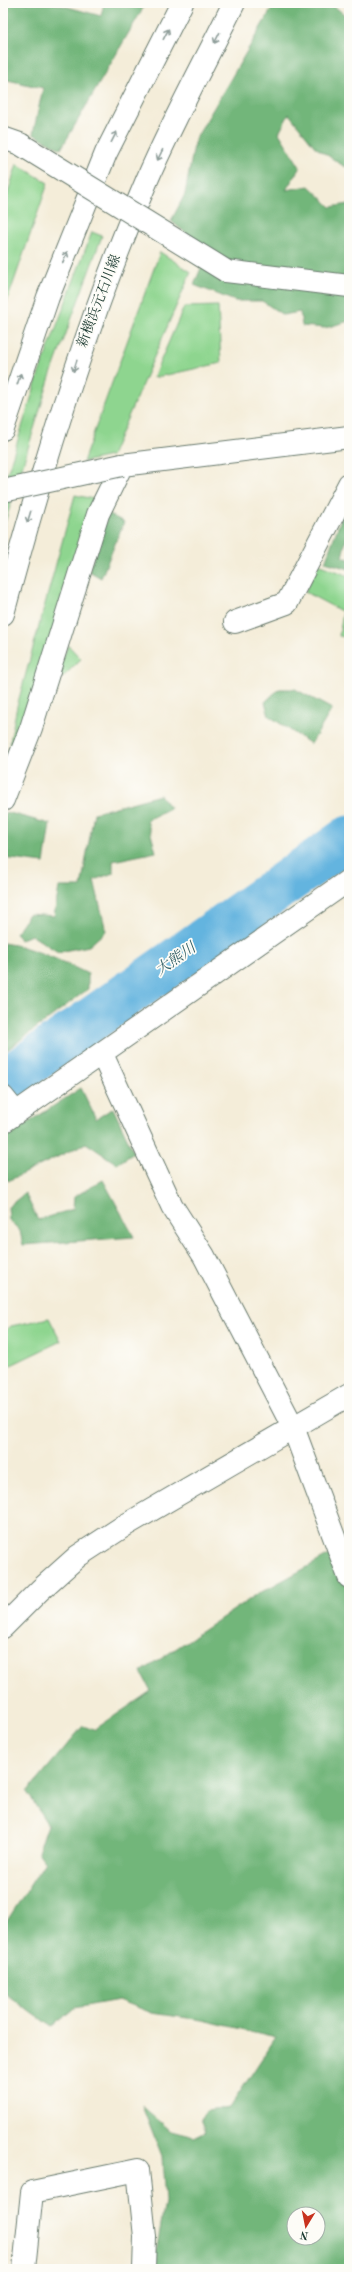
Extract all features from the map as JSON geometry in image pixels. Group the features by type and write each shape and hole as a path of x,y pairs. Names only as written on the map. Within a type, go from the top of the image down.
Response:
{"street":[{"path":"3,429 48,297 106,153 182,3"},
{"name":"新横浜元石川線","path":"3,614 22,543 81,350 148,180 234,3"},
{"path":"11,141 226,272 349,286"},
{"path":"3,491 122,465 349,437"},
{"path":"3,800 31,728 98,514 122,465"},
{"path":"235,622 287,603 349,484"},
{"path":"8,1110 102,1054 349,880"},
{"path":"102,1054 172,1206 204,1256 293,1427 349,1578"},
{"path":"3,1627 40,1590 78,1556 124,1526 349,1395"},
{"path":"24,2269 32,2192 138,2170 145,2237 144,2269"}],"green space":[{"path":"3,3 53,3 101,16 104,3 146,3 61,149 33,134 43,88 3,79"},
{"path":"275,3 330,3 349,18 349,164 345,167 315,147 289,114 279,133 300,167 286,190 309,186 331,207 349,204 349,321 325,328 302,326 300,312 283,315 262,301 235,301 194,285 208,251 171,221 185,194 195,140"},
{"path":"17,164 48,183 3,313 3,208"},
{"path":"92,232 102,236 50,377 3,529 3,487 39,373"},
{"path":"160,252 191,272 111,456 83,462"},
{"path":"218,306 221,363 153,378 184,307"},
{"path":"75,495 94,499 30,704 6,763 17,706"},
{"path":"343,513 349,514 349,527 342,557 349,559 349,569 325,562"},
{"path":"108,514 124,522 101,578 89,571"},
{"path":"318,564 349,576 349,638 339,636 343,612 305,592"},
{"path":"68,645 81,659 62,678 56,676"},
{"path":"279,689 295,689 332,709 311,744 269,716 265,702"},
{"path":"160,795 170,808 147,820 156,852 113,861 113,873 94,880 106,931 89,946 58,952 31,935 20,940 16,933 29,914 54,916 59,887 81,887 94,813"},
{"path":"6,812 50,824 44,863 3,858 3,821"},
{"path":"3,943 36,951 88,974 88,989 3,1053 3,1013 9,1008 3,1004"},
{"path":"81,1088 96,1119 113,1108 134,1153 117,1164 86,1143 8,1181 3,1173 3,1139"},
{"path":"103,1180 134,1237 23,1245 20,1231 9,1220 8,1207 25,1193 38,1220 73,1209 74,1197"},
{"path":"49,1318 61,1341 7,1367 3,1357 3,1332 11,1326"},
{"path":"333,1553 349,1579 349,2269 153,2269 165,2202 162,2157 142,2106 171,2131 194,2137 206,2131 201,2119 206,2110 230,2107 276,2037 202,2020 152,2013 119,2000 74,2008 52,2027 3,1992 3,1927 45,1862 38,1852 48,1825 27,1792 83,1726 94,1730 151,1691 141,1672 256,1595"}],"waterway":[{"name":"大熊川","path":"3,1082 349,838"}]}
